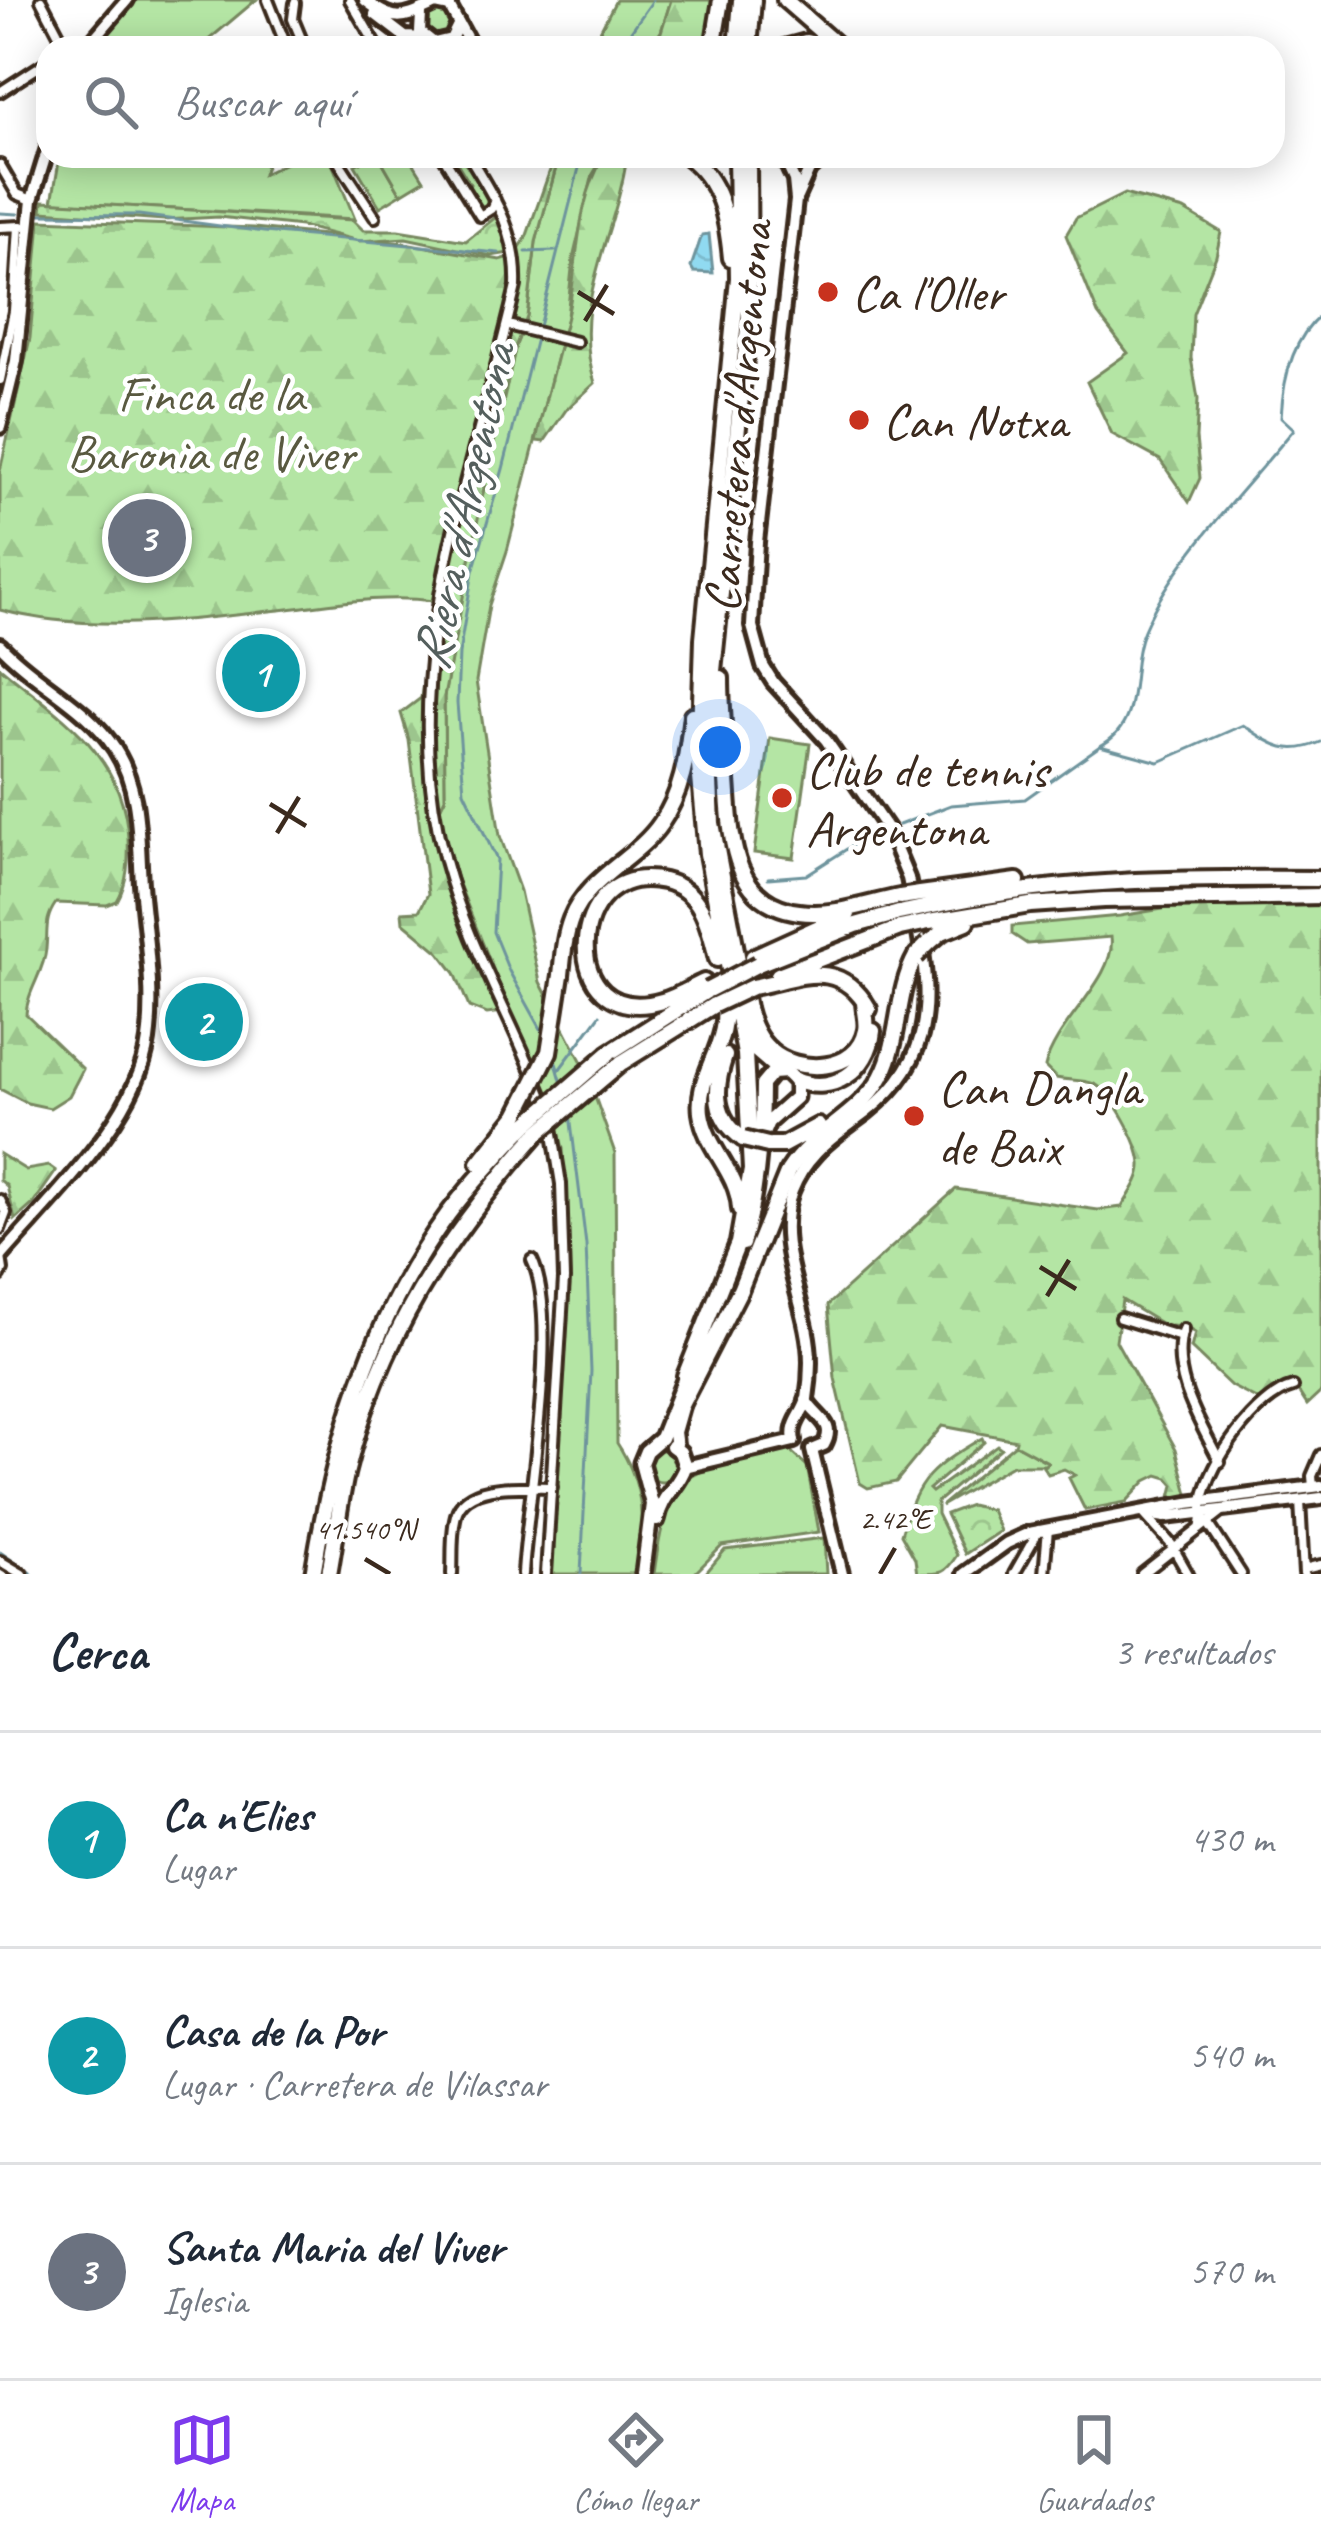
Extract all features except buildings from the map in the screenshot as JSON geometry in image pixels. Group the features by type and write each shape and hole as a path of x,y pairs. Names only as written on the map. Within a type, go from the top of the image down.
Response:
{"highway":[{"path":"715,36 721,0"},
{"path":"738,36 741,0"},
{"path":"749,36 753,0"},
{"path":"785,0 826,36"},
{"path":"700,168 722,206 736,305"},
{"path":"329,1574 360,1423 395,1336 527,1124 549,1052 573,913 600,880 654,834 680,787 703,639 736,305 736,168"},
{"path":"751,168 749,319 710,717 712,824 751,1042 780,1071"},
{"path":"719,631 731,842 743,877 764,899 795,912 880,902 900,913"},
{"path":"703,639 699,744 703,819 757,1035 779,1057 802,1066 840,1062 858,1048 867,1028 864,1001"},
{"path":"755,961 900,913 1106,874 1153,879 1321,879"},
{"path":"702,1339 740,1211 735,1180 706,1131 701,1108 705,1082 726,1028 713,943 703,910 677,885 651,879 628,883 606,896 589,921 584,950 592,978 603,991 630,1004 662,1001 709,992 741,984 817,957 900,913 924,908 1204,895 1321,896"},
{"path":"681,1405 740,1290 788,1171 800,1153 874,1088 888,1058 903,989 916,956 929,943 960,923 1029,911 1204,895"},
{"path":"313,1574 331,1469 345,1419 380,1328 445,1218 527,1124 615,1059 755,961 880,902"},
{"path":"741,984 820,974 850,984 864,1001 873,1036 857,1070 838,1082 819,1086 795,1080"},
{"path":"741,984 717,1100 725,1122 742,1139 764,1144 797,1138 853,1103 876,1080 888,1058"},
{"path":"685,1376 738,1243 749,1192 750,1101 741,984"}],"main road":[{"path":"646,1574 659,1509 685,1467 674,1432 681,1405 702,1339 744,1242 754,1197 764,1144 768,1122 796,1096 795,1080 780,1071 766,1077 761,1087 764,1144"},
{"path":"763,1098 772,1106 784,1107"},
{"path":"646,1574 652,1504 641,1470 642,1457 656,1444 685,1376"},
{"path":"656,1444 676,1448"},
{"path":"647,1481 672,1486"}],"street":[{"path":"41,0 60,36"},
{"path":"96,36 127,0"},
{"path":"268,0 282,36"},
{"path":"350,0 368,36"},
{"path":"364,0 387,15 408,18 421,14 433,2 448,4 463,36"},
{"path":"364,0 406,36"},
{"path":"295,3 293,19 300,36"},
{"path":"421,14 418,26 423,36"},
{"path":"449,36 458,25"},
{"path":"0,92 36,69"},
{"path":"0,165 16,194 32,200"},
{"path":"0,380 24,226 42,168"},
{"path":"343,168 375,217"},
{"path":"450,168 480,217 491,209 495,198"},
{"path":"476,168 509,227 517,259 512,326 439,601 426,722 435,817 445,861 465,920 532,1067 557,1149 564,1279 546,1574"},
{"path":"787,168 796,200"},
{"path":"796,200 809,170 804,168"},
{"name":"Carretera d'Argentona","path":"796,200 757,542 752,626 759,655 773,682 859,784 898,852 920,941 925,996 922,1033 902,1081 815,1153 792,1192 787,1247 810,1358 806,1400 799,1418"},
{"path":"0,226 24,226"},
{"path":"0,427 18,347 24,226"},
{"path":"512,326 572,340"},
{"path":"0,645 102,730 124,765 136,814 150,1014 142,1068 121,1114 0,1257 4,1263 0,1276"},
{"path":"0,1200 6,1213 0,1229"},
{"path":"523,1574 540,1376 542,1282 532,1260"},
{"path":"1120,1318 1182,1333 1178,1353 1187,1393 1221,1463"},
{"path":"1142,1574 1174,1549 1203,1516 1221,1463 1248,1415 1293,1387"},
{"path":"806,1400 829,1432 824,1444 812,1450"},
{"path":"794,1441 793,1426 799,1418 815,1414"},
{"path":"685,1467 794,1441 812,1450 842,1574"},
{"path":"1319,1487 1312,1476 1321,1455"},
{"path":"452,1574 456,1514 464,1501 475,1493 552,1487"},
{"path":"1203,1516 1300,1500 1319,1487"},
{"path":"1143,1513 1203,1516 1319,1487"},
{"path":"1300,1500 1304,1571 1321,1565"},
{"path":"1162,1534 1165,1517 1182,1505"},
{"path":"970,1572 1007,1543 1044,1530 1182,1505 1203,1516 1240,1574"},
{"path":"1143,1513 1188,1574"},
{"path":"1014,1574 1044,1530"},
{"path":"1044,1530 1044,1574"},
{"path":"0,1562 22,1574"}],"green space":[{"path":"137,0 256,0 213,36 104,36"},
{"path":"616,0 671,0 658,36 597,36"},
{"path":"671,0 713,0 707,36 658,36"},
{"path":"433,11 443,11 451,19 445,36 431,36 425,29 425,19"},
{"path":"58,168 265,168 263,174 275,168 334,168 355,219 52,202"},
{"path":"357,168 386,168 401,194 380,207"},
{"path":"386,168 416,168 424,180 401,194"},
{"path":"460,168 474,168 493,199 482,207 468,188"},
{"name":"Finca de la Baronia de Viver","path":"551,168 556,168 536,242 527,317 493,440 444,697 445,798 438,812 456,877 510,1011 487,1014 469,1007 455,973 439,952 403,922 402,912 419,911 428,894 409,740 401,713 421,698 434,601 365,600 110,623 36,618 0,610 0,471 30,338 40,220 254,228 405,243 500,260 514,256 526,238"},
{"path":"556,168 597,168 573,259 567,317 489,605 476,681 500,836 520,891 540,982 584,1066 615,1153 617,1443 638,1491 637,1574 549,1574 568,1274 563,1149 554,1111 488,963 456,877 438,812 445,798 444,697 470,551 516,345 527,317 536,242"},
{"path":"598,168 625,168 587,325 595,383 566,410 544,442 536,441 568,312 583,213"},
{"path":"1124,194 1184,210 1221,232 1193,314 1191,358 1198,399 1200,478 1189,502 1160,460 1112,434 1087,382 1128,353 1098,314 1066,235 1076,218"},
{"path":"43,201 353,220 363,230 398,230 466,241 502,212 515,252 491,256 406,238 359,241 301,226 219,217 164,220 42,211"},
{"path":"0,667 65,720 101,759 124,808 128,838 127,871 117,901 107,905 56,903 48,920 45,957 26,1014 83,1069 69,1096 50,1108 0,1089"},
{"name":"Club de tennis Argentona","path":"770,738 810,744 794,858 754,853"},
{"path":"1217,900 1321,904 1321,1392 1307,1405 1294,1385 1286,1385 1262,1402 1231,1386 1191,1348 1195,1333 1185,1327 1170,1329 1122,1300 1116,1341 1176,1449 1189,1497 1170,1501 1174,1485 1158,1475 1126,1502 1085,1510 1069,1478 1075,1475 1064,1469 1048,1474 1043,1467 1048,1462 1015,1444 1016,1440 942,1426 896,1482 868,1488 860,1483 835,1378 828,1305 956,1189 1098,1210 1122,1207 1139,1175 1135,1144 1109,1097 1094,1084 1056,1078 1045,1067 1060,1034 1105,968 1111,937 1027,944 1012,934 1012,926 1120,916"},
{"path":"0,1154 26,1170 49,1166 56,1171 15,1220 7,1186 0,1180"},
{"path":"982,1438 984,1442 929,1489 932,1492 997,1445 1001,1448 937,1502 937,1514 957,1555 942,1572 917,1574 915,1559 901,1534 914,1499 938,1467"},
{"path":"1015,1444 1049,1463 1012,1465 941,1506"},
{"path":"787,1448 807,1466 819,1532 722,1546 694,1574 654,1574 667,1511 689,1479 726,1463"},
{"path":"662,1450 673,1455 678,1466 673,1477 662,1482 651,1477 646,1466 651,1455"},
{"path":"970,1505 991,1510 1000,1531 965,1554 946,1514"},
{"path":"824,1538 826,1574 705,1574 725,1550"}],"water":[{"path":"709,234 713,273 694,272 691,267 702,235"}],"waterway":[{"name":"Riera d'Argentona","path":"628,36 653,0"},
{"name":"Riera d'Argentona","path":"545,1036 493,932 497,860 464,791 457,703 459,654 473,571 579,168"},
{"path":"0,213 18,214"},
{"path":"40,214 139,215 264,232 499,253"},
{"path":"526,252 555,251"},
{"path":"1100,746 1114,736 1129,709 1139,645 1157,603 1212,525 1294,429 1281,417 1287,375 1302,336 1321,315"},
{"path":"899,825 951,805 1025,799 1100,746 1159,762 1243,725 1289,748 1321,742"},
{"path":"768,878 806,875 872,833"},
{"path":"559,1070 600,1015"},
{"name":"Riera d'Argentona","path":"554,1056 563,1087"},
{"name":"Riera d'Argentona","path":"570,1114 586,1245 591,1371 581,1574"},
{"path":"0,1552 32,1574"}],"place":[{"name":"Ca l'Oller","path":"828,292"},
{"name":"Can Notxa","path":"859,420"},
{"name":"Santa Maria del Viver","path":"147,538"},
{"name":"Ca n'Elies","path":"261,673"},
{"name":"Club de tennis Argentona","path":"782,798"},
{"name":"Casa de la Por","path":"204,1022"},
{"name":"Can Dangla de Baix","path":"914,1116"}]}
